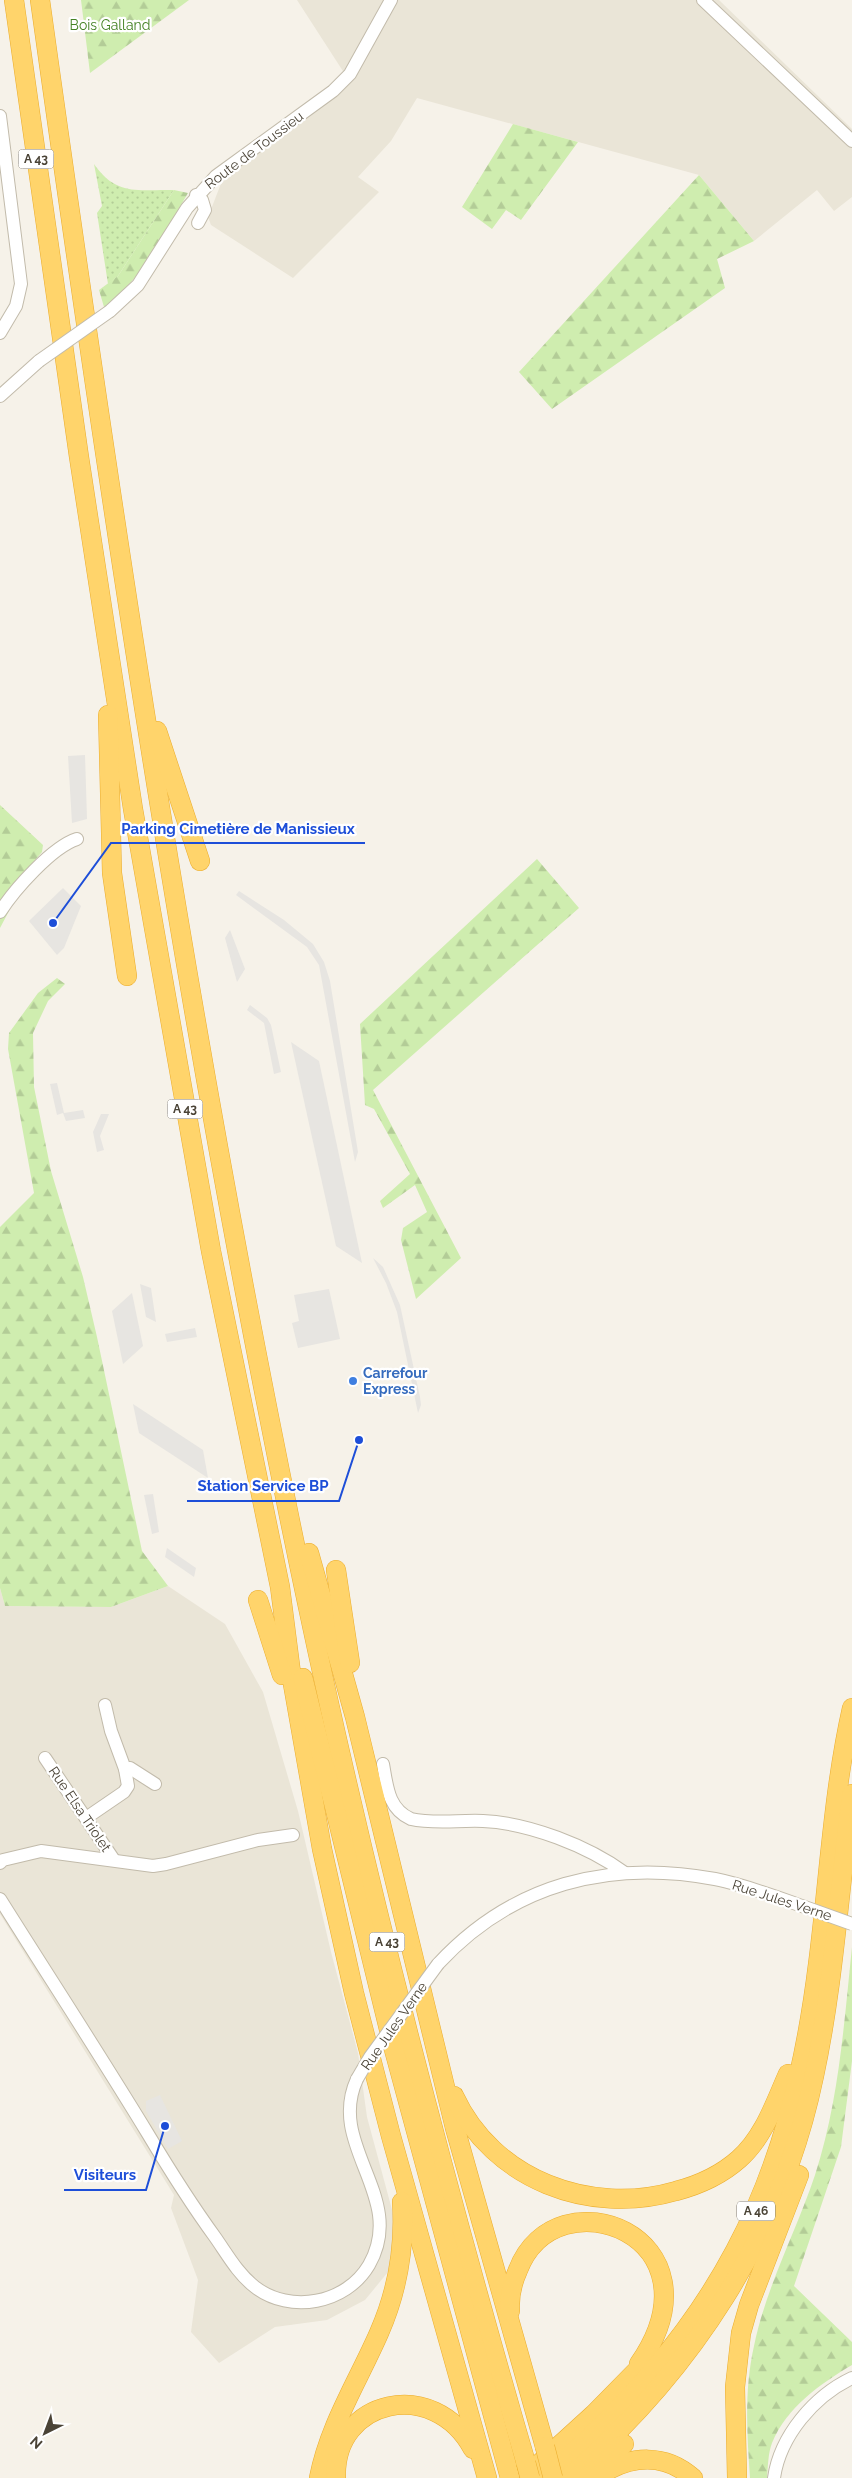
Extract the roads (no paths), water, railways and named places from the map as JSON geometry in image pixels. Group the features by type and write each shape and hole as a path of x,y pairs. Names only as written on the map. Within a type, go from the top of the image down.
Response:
{"highway":[{"name":"A 43","path":"14,0 105,634 185,1109 232,1355 280,1587 391,2037 510,2478"},
{"name":"A 43","path":"40,0 138,672 194,1019 270,1415 312,1626 390,1958 526,2473"},
{"path":"105,634 112,872 126,976"},
{"path":"138,672 200,861"},
{"path":"270,1415 374,1761"},
{"path":"336,1570 374,1761 455,2128 553,2478"},
{"path":"280,1587 302,1740 336,1918 391,2136 487,2478"},
{"path":"258,1600 302,1740"},
{"name":"A 46","path":"544,2478 627,2401 672,2349 712,2293 745,2234 762,2195 783,2139 800,2072 812,2005 842,1760 852,1708"},
{"name":"A 46","path":"568,2478 618,2432 676,2368 726,2298 759,2239 786,2176 806,2111 821,2043 835,1943 852,1794"},
{"path":"526,2473 581,2426 650,2357 680,2319 732,2234 763,2160 788,2074 828,1876"},
{"path":"736,2478 735,2400 738,2350 746,2314 808,2149 830,2033 835,1943"},
{"path":"442,2069 468,2120 489,2146 507,2162 538,2181 564,2191 618,2200 642,2198 681,2190 712,2178 730,2166 747,2152 758,2138 788,2074"},
{"path":"318,2478 337,2420 380,2331 396,2281 403,2215 391,2136"},
{"path":"589,2478 654,2413 714,2337 756,2271 791,2196"},
{"path":"512,2329 510,2304 513,2283 523,2258 535,2243 554,2230 573,2223 598,2223 619,2228 640,2242 654,2259 663,2280 665,2297 663,2314 655,2336 644,2356 624,2383"},
{"path":"336,2478 339,2456 345,2441 354,2429 378,2410 402,2404 430,2408 453,2422 470,2444 487,2478"},
{"path":"595,2478 611,2468 630,2461 649,2459 673,2464 693,2478"}],"street":[{"name":"Route de Toussieu","path":"0,396 39,361 129,296 148,273 196,195 216,176 333,91 350,74 391,0"},
{"path":"703,0 852,141"},
{"path":"0,116 21,284 16,306 0,333"},
{"path":"187,208 195,213 198,223 204,215 205,207 201,199 196,195"},
{"path":"0,912 12,894 65,843 77,839"},
{"path":"86,1818 124,1792 128,1786 126,1769 111,1731 105,1705"},
{"name":"Rue Elsa Triolet","path":"45,1758 114,1860"},
{"path":"374,1761 393,1804 401,1814 410,1819 484,1821 524,1827 607,1861 625,1873"},
{"path":"126,1769 130,1768 155,1784"},
{"path":"1,1860 41,1850 153,1866 258,1840 293,1835"},
{"name":"Rue Jules Verne","path":"0,1899 206,2224 248,2280 261,2291 276,2298 302,2302 332,2296 346,2289 360,2276 375,2252 380,2226 379,2209 372,2185 352,2134 349,2118 350,2098 357,2079 370,2057 438,1964 482,1923 517,1902 560,1886 625,1873 673,1874 716,1879 852,1924"},
{"path":"774,2478 776,2463 791,2433 813,2405 852,2378"}],"place":[{"name":"Parking Cimetière de Manissieux","path":"53,923"},
{"name":"Carrefour Express","path":"353,1381"},
{"name":"Station Service BP","path":"359,1440"},
{"name":"Visiteurs","path":"165,2126"}],"park label":[{"name":"Bois Galland","path":"110,25"}]}
